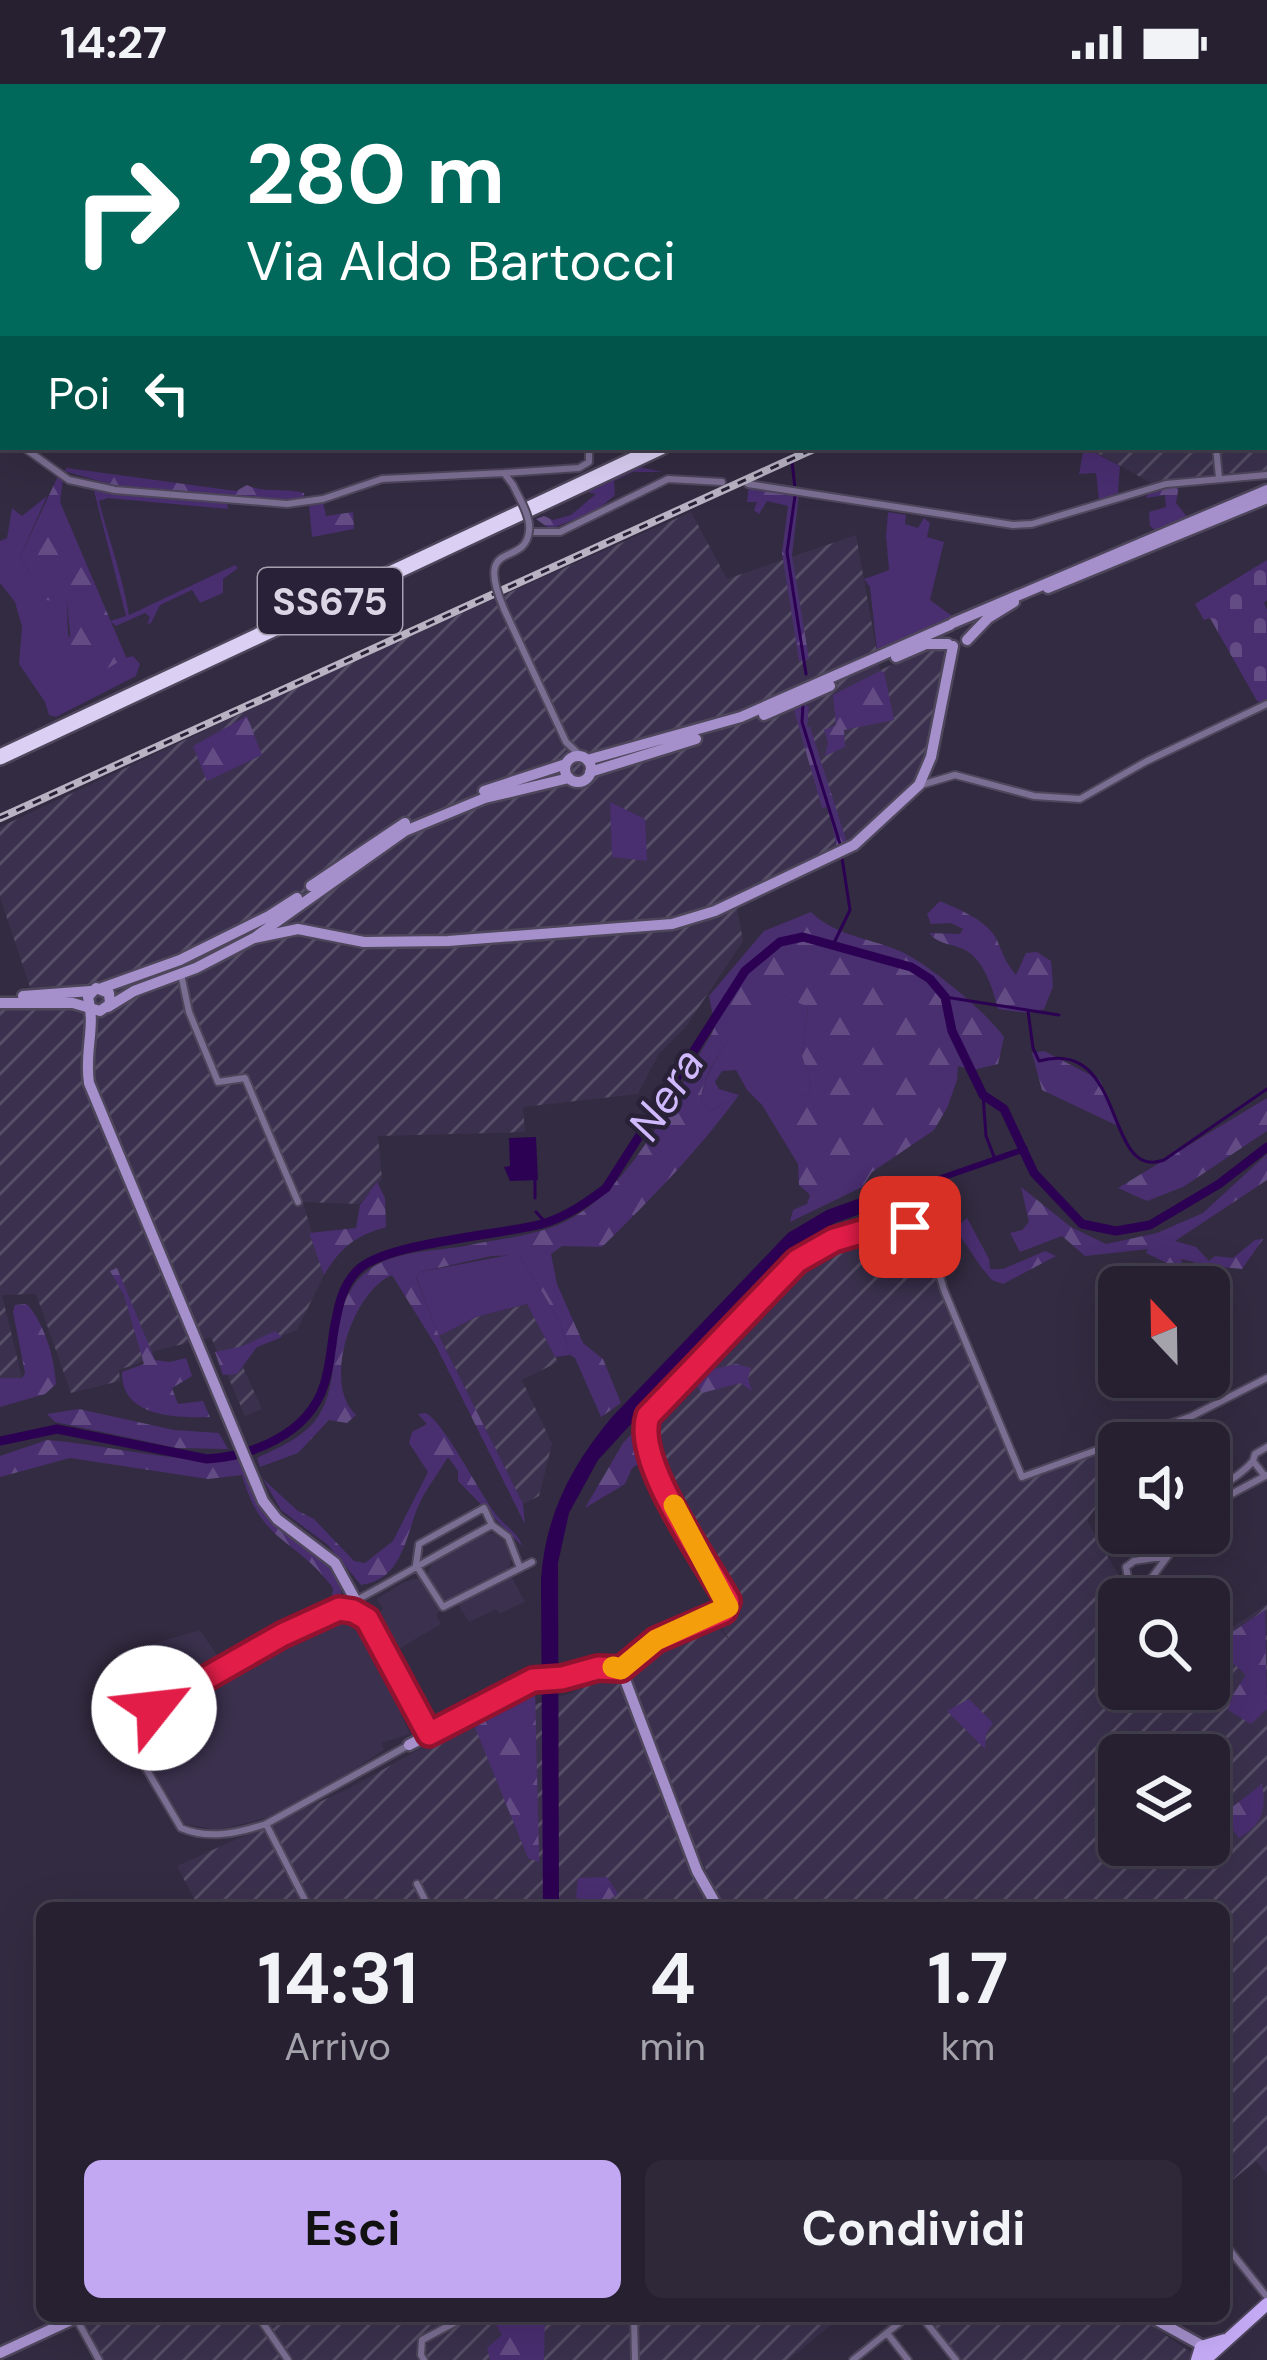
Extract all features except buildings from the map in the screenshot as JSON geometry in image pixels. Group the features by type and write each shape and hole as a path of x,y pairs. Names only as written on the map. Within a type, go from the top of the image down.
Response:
{"highway":[{"name":"SS675","path":"0,753 638,450"},
{"name":"SS675","path":"0,753 655,450"}],"main road":[{"path":"586,762 741,717 951,624 1264,496"},
{"path":"0,1000 97,989 252,932 404,824 452,802 566,762 586,762 744,723 926,644 967,640 1008,604 1264,496"},
{"path":"951,624 966,629 967,640"},
{"path":"252,932 286,929 364,942 423,942 672,924 715,910 854,845 919,785 931,757 951,645 944,634 951,624"},
{"path":"566,762 569,778"},
{"path":"0,1000 107,1007 134,991 181,974 298,905 405,831 485,798 569,778 581,781 586,762"},
{"path":"298,905 297,919 310,931"},
{"path":"93,1030 110,996 97,989"},
{"path":"97,989 87,1000 93,1009 86,1066 91,1090 258,1488 277,1519 325,1552 347,1582 429,1734"},
{"path":"410,1745 540,1679 598,1668 621,1669 698,1871 715,1902"},
{"path":"417,1714 440,1724 454,1722"},
{"path":"410,1745 417,1736 417,1714"},
{"path":"1158,2322 1204,2354 1267,2300"},
{"path":"0,2353 67,2322"}],"street":[{"path":"27,450 69,480 115,490 287,504 323,499 382,479 579,468 589,462 590,450"},
{"path":"1216,450 1219,478"},
{"path":"504,473 513,485 529,532 526,541 500,559 493,581 566,742 586,762"},
{"path":"748,484 1013,525 1032,524 1166,484 1265,475"},
{"path":"1264,496 1265,475"},
{"path":"529,532 560,532 668,479 722,482"},
{"path":"919,785 955,775 1034,796 1081,799 1148,760 1267,704"},
{"path":"566,742 566,762"},
{"path":"181,974 189,1012 218,1082 244,1078 298,1202"},
{"path":"621,1669 656,1640 728,1607 651,1463 644,1428 648,1416 797,1261 834,1240 875,1228 910,1227 927,1233 944,1290 1022,1477 1192,1416 1267,1378"},
{"path":"1230,1480 1243,1474 1267,1447"},
{"path":"1230,1489 1265,1475 1253,1461"},
{"path":"520,1568 508,1537 492,1525 484,1508 419,1544 416,1565 443,1607 532,1562"},
{"path":"410,1745 266,1824 198,1835 181,1828 121,1720 132,1707 188,1676 339,1609 492,1525"},
{"path":"1168,1556 1147,1584 1135,1588 1129,1584 1126,1567 1134,1561 1168,1556"},
{"path":"339,1609 347,1582 371,1591"},
{"path":"367,1619 371,1591"},
{"path":"339,1609 367,1619"},
{"path":"124,1731 154,1708 282,1635"},
{"path":"266,1824 306,1902"},
{"path":"417,1884 426,1902"},
{"path":"1230,2250 1267,2300"},
{"path":"80,2322 99,2360"},
{"path":"262,2322 288,2360"},
{"path":"424,2360 422,2340 456,2322"},
{"path":"634,2322 634,2360"},
{"path":"853,2360 901,2322"},
{"path":"927,2322 956,2360"},
{"path":"887,2333 908,2360"}],"shaded area":[{"path":"1091,450 1267,450 1267,473 1225,473 1153,484"},
{"path":"691,512 727,579 856,535 880,670 934,647 946,660 926,754 911,787 843,846 735,898 743,941 685,1028 658,1055 638,1094 523,1107 525,1132 378,1136 382,1179 359,1204 303,1202 324,1275 297,1330 237,1354 262,1409 245,1416 211,1337 155,1351 119,1370 120,1381 71,1393 36,1294 2,1295 22,1378 0,1378 0,1007 36,1005 0,897 0,827 336,669"},
{"path":"536,1137 538,1180 510,1181 504,1167 510,1166 509,1138"},
{"path":"908,1181 907,1189 913,1195 835,1223 791,1250 598,1460 569,1513 558,1563 559,1902 543,1902 541,1580 554,1513 584,1454 612,1417 788,1233 827,1210"},
{"path":"874,1231 924,1234 969,1360 1024,1480 1098,1449 1098,1505 1087,1520 1098,1539 1098,1554 1106,1554 1120,1578 1098,1578 1098,1710 1230,1710 1230,1629 1267,1604 1267,2174 1256,2161 1230,2182 1230,1902 721,1902 699,1855 688,1864 709,1902 196,1902 177,1866 348,1789 456,1729 571,1693 712,1620 731,1642 717,1621 737,1610 661,1468 655,1417 798,1265 834,1242"},
{"path":"528,1304 558,1362 522,1380 552,1444 539,1496 523,1504 439,1336 476,1317"},
{"path":"494,1533 510,1546 508,1570 525,1602 469,1622 454,1598 436,1615 441,1624 399,1649 378,1613 383,1609 377,1599 404,1582 426,1576 435,1558"},
{"path":"340,1614 354,1614 361,1623 410,1734 382,1743 384,1750 266,1818 218,1830 185,1824 135,1741 133,1727 149,1717 117,1654 200,1630 227,1670"},
{"path":"87,2322 835,2322 788,2360 104,2360 84,2330"},
{"path":"932,2322 1147,2322 1193,2354 1190,2360 961,2360"}],"green space":[{"path":"664,450 675,450 639,467 662,472 633,472 614,481 615,495 596,511 550,529 536,519 571,515 596,494 587,492 539,512"},
{"path":"1083,450 1090,450 1120,466 1118,493 1099,500 1096,473 1079,474"},
{"path":"64,471 236,491 247,485 296,491 304,493 304,501 113,485"},
{"path":"58,476 63,479 60,502 126,657 102,672 73,667 67,601 41,600 29,594 32,577 20,557"},
{"path":"749,484 799,493 792,556 809,659 799,661 782,553 788,506 767,501 759,514 754,510 757,502 747,502"},
{"path":"1179,485 1176,503 1187,517 1156,531 1150,526 1149,512 1166,507 1165,495 1146,498 1148,493"},
{"path":"94,491 227,503 228,509 99,501 129,615 235,565 238,568 223,579 223,593 200,603 192,590 160,605 151,623 147,624 150,617 145,613 116,626 110,621 126,616"},
{"path":"47,496 20,557 32,577 67,600 68,635 102,672 119,659 133,656 140,664 136,676 56,717 49,715 19,664 22,627 15,602 0,583 0,541 7,538 12,508 22,516"},
{"path":"323,502 326,516 353,512 354,529 312,537 309,504"},
{"path":"888,512 906,515 905,524 918,528 924,518 930,523 927,537 944,542 930,600 952,616 877,651 870,587 864,579 889,570"},
{"path":"1267,560 1267,699 1263,703 1257,701 1210,618 1204,620 1195,604"},
{"path":"880,671 894,720 844,730 845,747 825,756 824,730 836,725 833,695"},
{"path":"805,704 809,707 807,727 847,843 837,848 828,807 822,808 794,710"},
{"path":"247,716 262,755 207,781 193,746"},
{"path":"610,802 645,819 647,861 612,857"},
{"path":"940,901 987,927 1016,975 1026,953 1037,952 1051,961 1053,987 1044,1009 1028,1013 998,1009 977,961 929,933 960,934 963,929 951,923 931,924 927,914"},
{"path":"811,912 843,932 904,953 958,991 1004,1037 998,1064 973,1070 958,1066 947,1108 934,1130 872,1172 862,1187 790,1222 793,1210 807,1204 810,1195 799,1185 798,1164 762,1105 765,1098 809,1094 811,1084 802,1056 808,1007 784,996 757,1008 729,1039 706,1078 701,1103 711,1111 739,1095 708,1135 602,1247 562,1246 551,1254 557,1284 583,1343 603,1359 621,1403 601,1417 570,1355 560,1322 520,1255 491,1256 420,1272 416,1278 439,1336 523,1504 525,1524 436,1346 392,1275 365,1299 346,1339 341,1382 356,1415 347,1423 329,1420 298,1453 260,1467 257,1458 305,1431 326,1402 343,1306 365,1273 402,1255 538,1232 585,1210 629,1167 682,1085 715,1026 709,996 764,931"},
{"path":"784,996 808,1006 802,1056 811,1084 809,1094 781,1101 766,1098 762,1105 736,1070 722,1071 715,1082 719,1089 739,1095 711,1111 701,1103 702,1092 721,1051 758,1006"},
{"path":"1044,1051 1100,1080 1118,1126 1042,1090 1032,1053"},
{"path":"1267,1098 1267,1131 1183,1187 1147,1201 1118,1188"},
{"path":"1267,1154 1267,1180 1175,1241 1196,1247 1209,1261 1215,1256 1233,1258 1263,1239 1242,1269 1198,1266 1181,1259 1183,1266 1173,1266 1146,1253 1148,1249 1085,1256 1062,1236 1020,1252 1010,1233 1029,1222 1021,1187 1071,1227 1106,1244 1157,1233 1203,1213"},
{"path":"377,1182 385,1198 386,1227 350,1244 324,1275 309,1233 356,1228 360,1205"},
{"path":"967,1218 990,1269 1003,1269 1045,1251 1056,1256 1003,1284 992,1280 955,1228"},
{"path":"520,1255 560,1322 570,1355 555,1357 527,1304 476,1317 439,1336 416,1277 420,1272"},
{"path":"117,1268 155,1360 186,1358 192,1376 172,1388 178,1404 203,1401 210,1417 153,1412 140,1406 124,1387 122,1372 144,1364 124,1295 110,1271"},
{"path":"27,1304 48,1341 56,1384 45,1394 0,1407 0,1378 22,1378 25,1373 13,1312 15,1305"},
{"path":"275,1331 282,1337 257,1347 237,1374 223,1375 215,1352"},
{"path":"736,1364 751,1368 752,1391 740,1383 702,1393 695,1383 710,1370"},
{"path":"79,1409 174,1430 219,1433 228,1449 177,1448 55,1422 47,1414"},
{"path":"426,1413 522,1546 458,1481 458,1471 448,1457 422,1498 396,1564 376,1581 361,1585 328,1545 281,1510 263,1479 314,1519 354,1561 365,1563 393,1541 428,1472 409,1443 412,1432 427,1424 418,1414"},
{"path":"635,1430 646,1459 632,1468 625,1484 585,1508 623,1443"},
{"path":"47,1440 170,1457 241,1459 266,1510 336,1573 340,1600 222,1659 220,1653 332,1597 333,1588 259,1515 242,1475 208,1479 70,1458 0,1477 0,1456"},
{"path":"1265,1610 1267,1709 1251,1724 1228,1710 1246,1675 1230,1660 1230,1634"},
{"path":"535,1689 539,1862 528,1858 474,1725"},
{"path":"969,1699 993,1723 985,1749 947,1711"},
{"path":"1262,1784 1261,1816 1239,1838 1230,1826 1230,1809"},
{"path":"607,1877 618,1894 606,1902 582,1902 576,1897 578,1878"},
{"path":"494,2322 545,2322 544,2360 490,2360 487,2348 502,2335"}],"waterway":[{"path":"792,462 795,488"},
{"path":"795,496 787,552 806,674"},
{"path":"803,704 802,722 841,847"},
{"path":"833,945 850,910 842,858"},
{"name":"Nera","path":"0,1441 57,1429 207,1459 243,1453 278,1439 317,1402 328,1372 341,1299 357,1271 391,1253 542,1224 606,1188 745,971 780,942 803,937 911,967 930,979 945,997 952,1031 983,1095 1004,1109 1034,1173 1082,1224 1116,1231 1150,1225 1219,1184 1267,1147"},
{"path":"945,997 1059,1015"},
{"path":"1028,1011 1039,1061 1067,1059 1088,1069 1131,1150 1145,1161 1164,1160 1267,1089"},
{"path":"983,1095 986,1136 995,1159"},
{"path":"898,1193 1025,1149"},
{"path":"535,1180 535,1198"},
{"path":"536,1212 546,1223"}],"railway":[{"path":"0,818 811,450"}],"slow traffic":[{"path":"613,1667 621,1669 656,1640 728,1607 674,1505"}],"route":[{"path":"154,1708 282,1635 339,1609 367,1619 429,1734 533,1680 598,1668 621,1669 656,1640 724,1611 728,1601 651,1463 644,1428 648,1416 797,1261 834,1240 875,1228 910,1227"}]}
